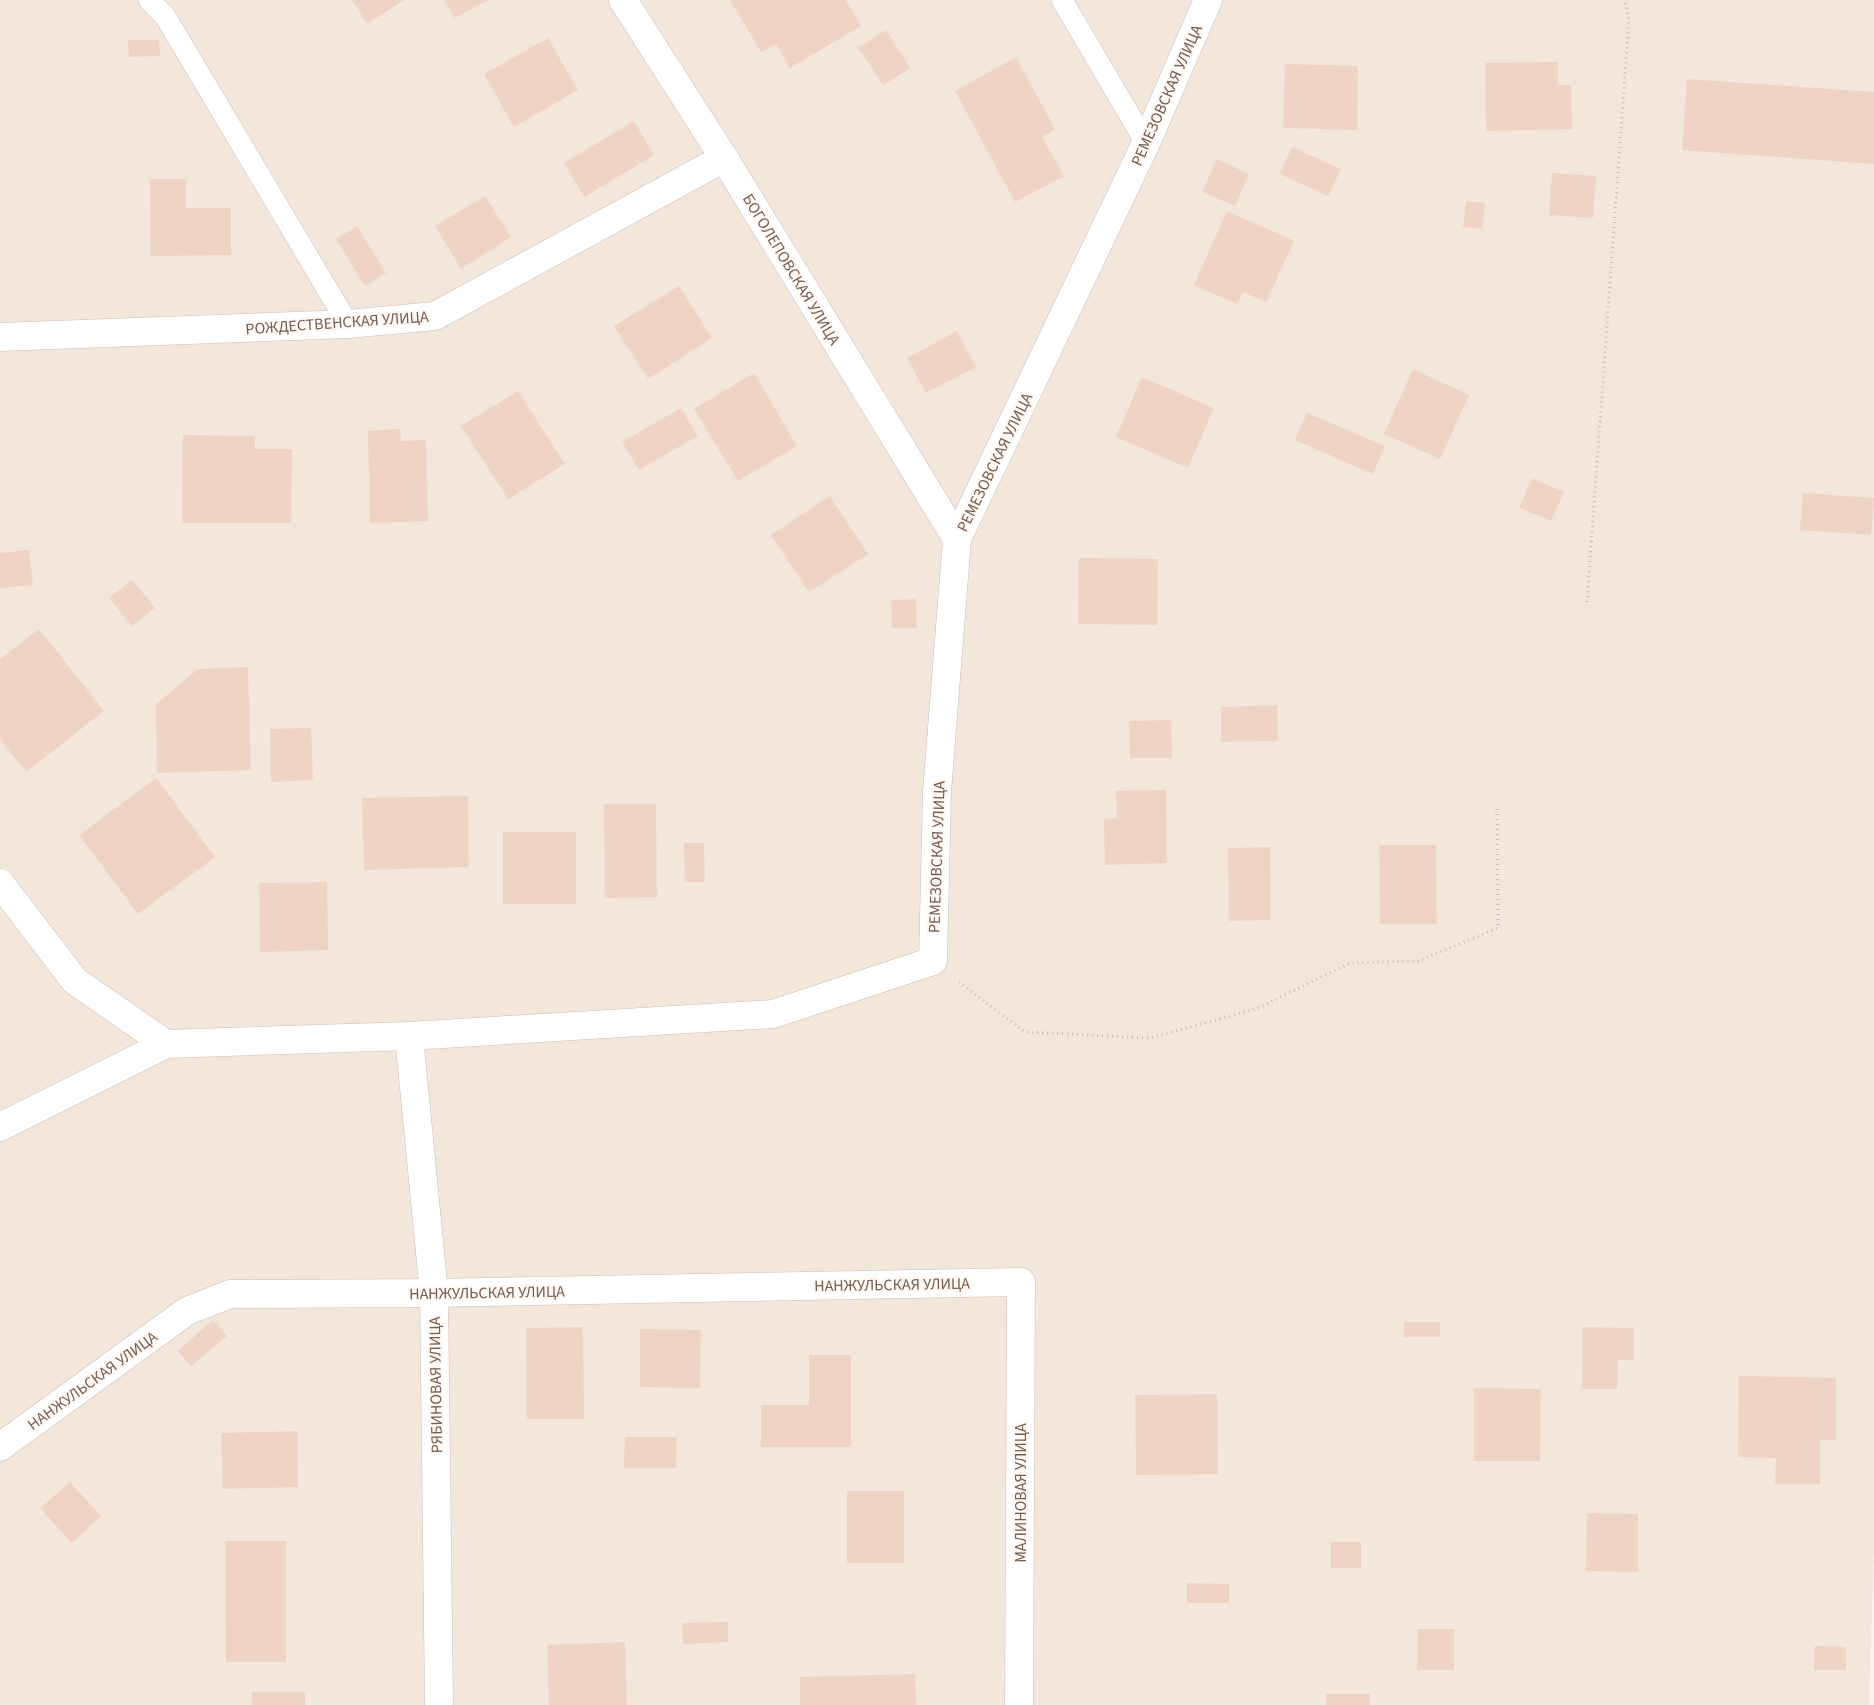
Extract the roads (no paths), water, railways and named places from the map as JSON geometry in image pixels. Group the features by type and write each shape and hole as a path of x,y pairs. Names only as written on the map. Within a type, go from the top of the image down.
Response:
{"street":[{"name":"БОГОЛЕПОВСКАЯ УЛИЦА","path":"623,0 724,158 957,539"},
{"name":"РЕМЕЗОВСКАЯ УЛИЦА","path":"409,1036 773,1014 933,962 937,792 957,539 1146,142 1208,0"},
{"name":"РОЖДЕСТВЕНСКАЯ УЛИЦА","path":"0,337 348,324 435,316 724,158"},
{"path":"0,883 75,981 166,1044"},
{"path":"0,1127 166,1044 409,1036"},
{"name":"РЯБИНОВАЯ УЛИЦА","path":"409,1036 434,1293 439,1705"},
{"name":"НАНЖУЛЬСКАЯ УЛИЦА","path":"0,1447 187,1310 230,1294 434,1293 1021,1282"},
{"name":"МАЛИНОВАЯ УЛИЦА","path":"1019,1705 1021,1282"}],"lane":[{"path":"149,0 165,16 348,324"},
{"path":"1062,0 1146,142"}]}
